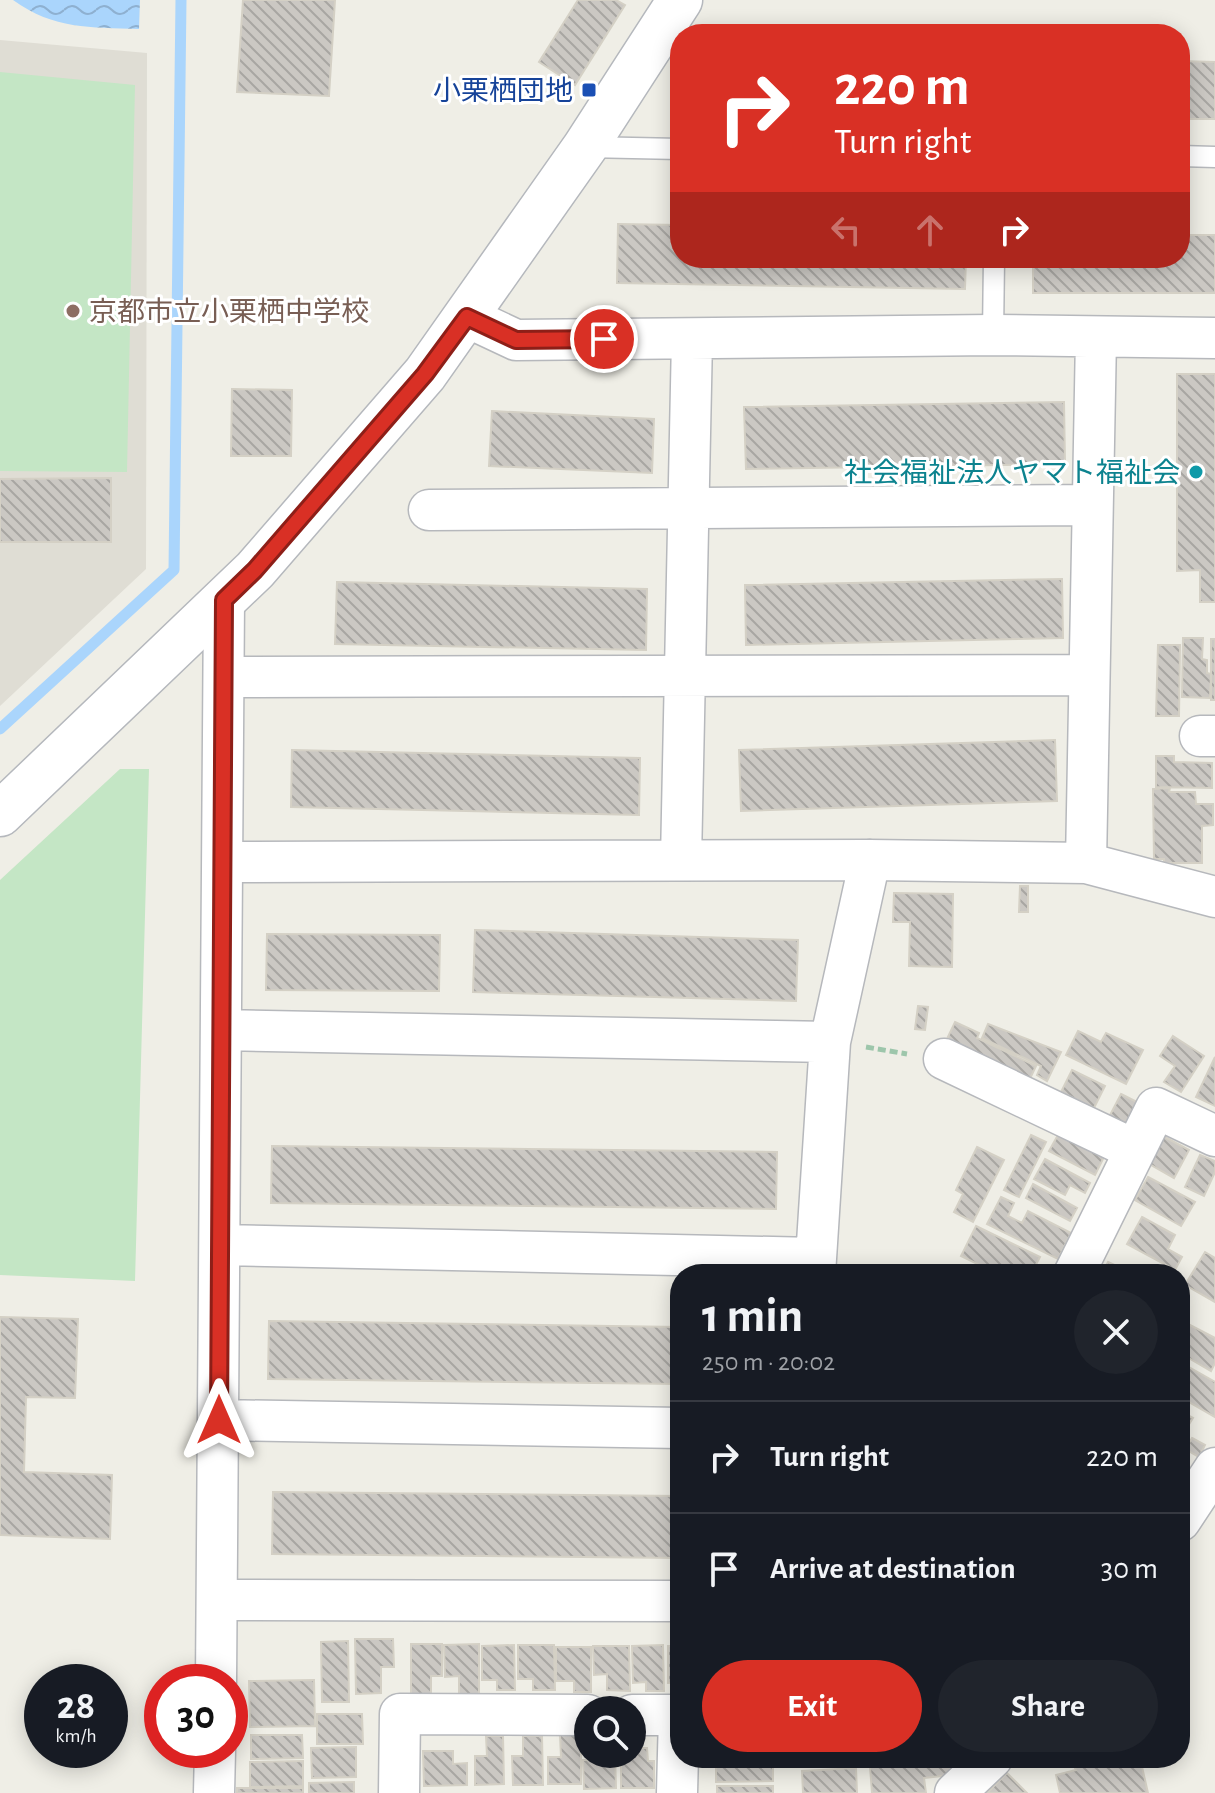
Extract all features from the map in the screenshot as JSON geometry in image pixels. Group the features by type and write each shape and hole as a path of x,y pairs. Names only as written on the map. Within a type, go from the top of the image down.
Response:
{"street":[{"path":"0,814 255,570 425,374 585,147 680,0"},
{"path":"467,317 516,340 993,335 1215,338"},
{"path":"1086,863 1096,337"},
{"path":"681,860 692,339"},
{"path":"429,510 1091,505"},
{"path":"216,1664 224,600"},
{"path":"224,677 1088,675"},
{"path":"223,862 870,860 1086,863 1215,897"},
{"path":"815,1264 830,1042 870,860"},
{"path":"222,1030 830,1042"},
{"path":"944,1059 1135,1150"},
{"path":"1079,1264 1156,1108 1215,1136"},
{"path":"220,1245 758,1264"},
{"path":"219,1420 670,1428"},
{"path":"1190,1506 1215,1468"},
{"path":"217,1600 670,1601"},
{"path":"399,1793 400,1714 574,1715"},
{"path":"646,1715 670,1715"},
{"path":"214,1793 215,1768"},
{"path":"677,1793 678,1768"},
{"path":"955,1793 981,1768"}],"lane":[{"path":"585,147 670,149"},
{"path":"1190,156 1215,157"},
{"path":"993,335 994,268"}],"path":[{"path":"830,1042 944,1059"}],"shaded area":[{"name":"京都市立小栗栖中学校","path":"0,40 147,53 146,569 0,706"}],"green space":[{"path":"0,72 135,85 127,472 0,471"},
{"path":"120,769 149,769 135,1281 0,1275 0,880"}],"water":[{"path":"13,0 140,0 139,29 58,22"}],"building":[{"path":"243,0 335,0 329,96 237,92"},
{"path":"578,0 616,0 625,5 575,85 539,62"},
{"path":"1190,61 1215,62 1215,119 1190,119"},
{"path":"618,224 670,225 670,268 966,268 965,289 617,283"},
{"path":"1190,235 1215,235 1215,293 1033,293 1033,268 1190,268"},
{"name":"社会福祉法人ヤマト福祉会","path":"1177,374 1215,374 1215,602 1200,602 1200,570 1177,571"},
{"path":"232,389 292,390 291,456 231,456"},
{"path":"1064,402 1065,464 746,469 744,407"},
{"path":"492,411 654,419 652,473 489,466"},
{"path":"111,478 111,542 0,542 0,479"},
{"path":"1062,579 1063,638 746,645 745,585"},
{"path":"337,582 647,589 646,650 335,644"},
{"path":"1183,638 1203,638 1202,659 1207,660 1207,673 1211,674 1210,698 1182,697"},
{"path":"1211,639 1215,639 1215,700 1211,700"},
{"path":"1158,645 1180,645 1179,716 1156,716"},
{"path":"1055,740 1057,801 741,811 739,750"},
{"path":"292,750 640,758 639,815 291,807"},
{"path":"1156,756 1174,756 1174,762 1212,763 1212,788 1156,787"},
{"path":"1170,788 1169,792 1195,792 1196,804 1213,804 1213,825 1202,826 1202,863 1164,863 1164,859 1154,859 1153,789"},
{"path":"1020,886 1028,886 1028,912 1019,912"},
{"path":"894,893 953,894 952,967 909,966 910,922 893,922"},
{"path":"475,930 798,940 796,1001 473,992"},
{"path":"267,934 440,935 439,991 266,990"},
{"path":"918,1006 928,1007 925,1030 915,1029"},
{"path":"955,1022 979,1033 977,1038 1036,1066 1028,1083 945,1043"},
{"path":"988,1024 1061,1052 1047,1081 1037,1075 1041,1066 982,1038"},
{"path":"1078,1031 1101,1042 1106,1033 1143,1050 1126,1084 1066,1055"},
{"path":"1173,1036 1204,1056 1181,1092 1164,1082 1175,1066 1160,1056"},
{"path":"1215,1057 1215,1106 1196,1097"},
{"path":"1072,1070 1105,1086 1094,1108 1061,1092"},
{"path":"1121,1094 1137,1102 1126,1125 1109,1117"},
{"path":"1059,1133 1104,1157 1095,1175 1049,1151"},
{"path":"1031,1135 1046,1142 1019,1197 1004,1190"},
{"path":"1161,1135 1189,1150 1174,1178 1146,1162"},
{"path":"272,1146 777,1152 776,1209 271,1203"},
{"path":"977,1147 1004,1160 973,1222 954,1212 963,1194 956,1190"},
{"path":"1200,1155 1215,1161 1215,1172 1204,1196 1185,1187"},
{"path":"1045,1159 1090,1183 1085,1193 1070,1185 1065,1195 1034,1179"},
{"path":"1148,1177 1195,1202 1181,1226 1135,1200"},
{"path":"1033,1184 1077,1208 1070,1221 1026,1198"},
{"path":"1001,1197 1014,1203 1008,1216 1022,1223 1028,1211 1071,1233 1058,1259 987,1224"},
{"path":"1142,1217 1175,1235 1168,1249 1182,1257 1178,1264 1164,1264 1127,1244"},
{"path":"976,1226 1040,1257 1036,1264 977,1264 961,1256"},
{"path":"1205,1252 1215,1258 1215,1302 1190,1288 1190,1277"},
{"path":"0,1317 78,1319 75,1398 26,1397 24,1472 112,1475 110,1539 0,1535"},
{"path":"269,1321 670,1327 670,1384 268,1379"},
{"path":"1190,1325 1215,1338 1215,1363 1211,1371 1190,1359"},
{"path":"1190,1368 1215,1382 1215,1417 1190,1403"},
{"path":"1192,1438 1205,1445 1199,1457 1190,1452"},
{"path":"273,1492 670,1496 670,1558 272,1554"},
{"path":"355,1639 393,1639 394,1667 381,1667 381,1693 356,1694"},
{"path":"348,1641 349,1702 322,1702 321,1642"},
{"path":"411,1644 442,1644 442,1676 431,1676 431,1694 411,1694"},
{"path":"479,1644 479,1694 459,1694 459,1676 445,1677 444,1645"},
{"path":"514,1645 515,1690 497,1690 497,1680 482,1680 482,1646"},
{"path":"518,1645 554,1645 555,1690 533,1690 533,1679 518,1679"},
{"path":"663,1645 664,1691 646,1691 646,1682 633,1683 632,1646"},
{"path":"593,1646 629,1646 630,1691 607,1690 607,1674 594,1675"},
{"path":"668,1646 670,1646 670,1683"},
{"path":"556,1647 591,1647 591,1692 574,1692 574,1681 556,1681"},
{"path":"314,1680 315,1726 250,1727 249,1681"},
{"path":"317,1714 362,1714 363,1744 317,1744"},
{"path":"251,1735 302,1735 303,1758 251,1759"},
{"path":"560,1735 574,1735 574,1768 581,1768 581,1784 548,1784 548,1757 561,1757"},
{"path":"486,1736 503,1736 504,1784 475,1785 475,1756 487,1756"},
{"path":"523,1736 542,1736 543,1785 513,1785 512,1756 523,1756"},
{"path":"356,1747 356,1777 312,1778 311,1748"},
{"path":"647,1748 648,1761 654,1761 654,1788 621,1788 621,1768 646,1768"},
{"path":"423,1751 453,1751 453,1764 467,1763 467,1785 424,1786"},
{"path":"303,1761 303,1786 250,1787 250,1762"},
{"path":"583,1768 615,1768 616,1788 584,1789"},
{"path":"716,1768 773,1768 773,1781 716,1782"},
{"path":"856,1768 857,1793 803,1793 802,1771"},
{"path":"870,1768 951,1768 951,1775 924,1778 926,1793 872,1793"},
{"path":"1142,1768 1148,1793 1060,1793 1056,1775 1076,1770"},
{"path":"1007,1773 1027,1793 987,1793"},
{"path":"354,1782 354,1793 309,1793 309,1783"},
{"path":"717,1786 773,1786 773,1793 717,1793"},
{"path":"237,1788 303,1788 303,1793 237,1793"}],"waterway":[{"path":"0,729 174,570 181,0"}],"place":[{"name":"小栗栖団地","path":"589,90"},
{"name":"京都市立小栗栖中学校","path":"73,311"},
{"name":"社会福祉法人ヤマト福祉会","path":"1196,472"}],"route":[{"path":"219,1420 224,600 255,570 425,374 467,317 516,340 604,339"}]}
